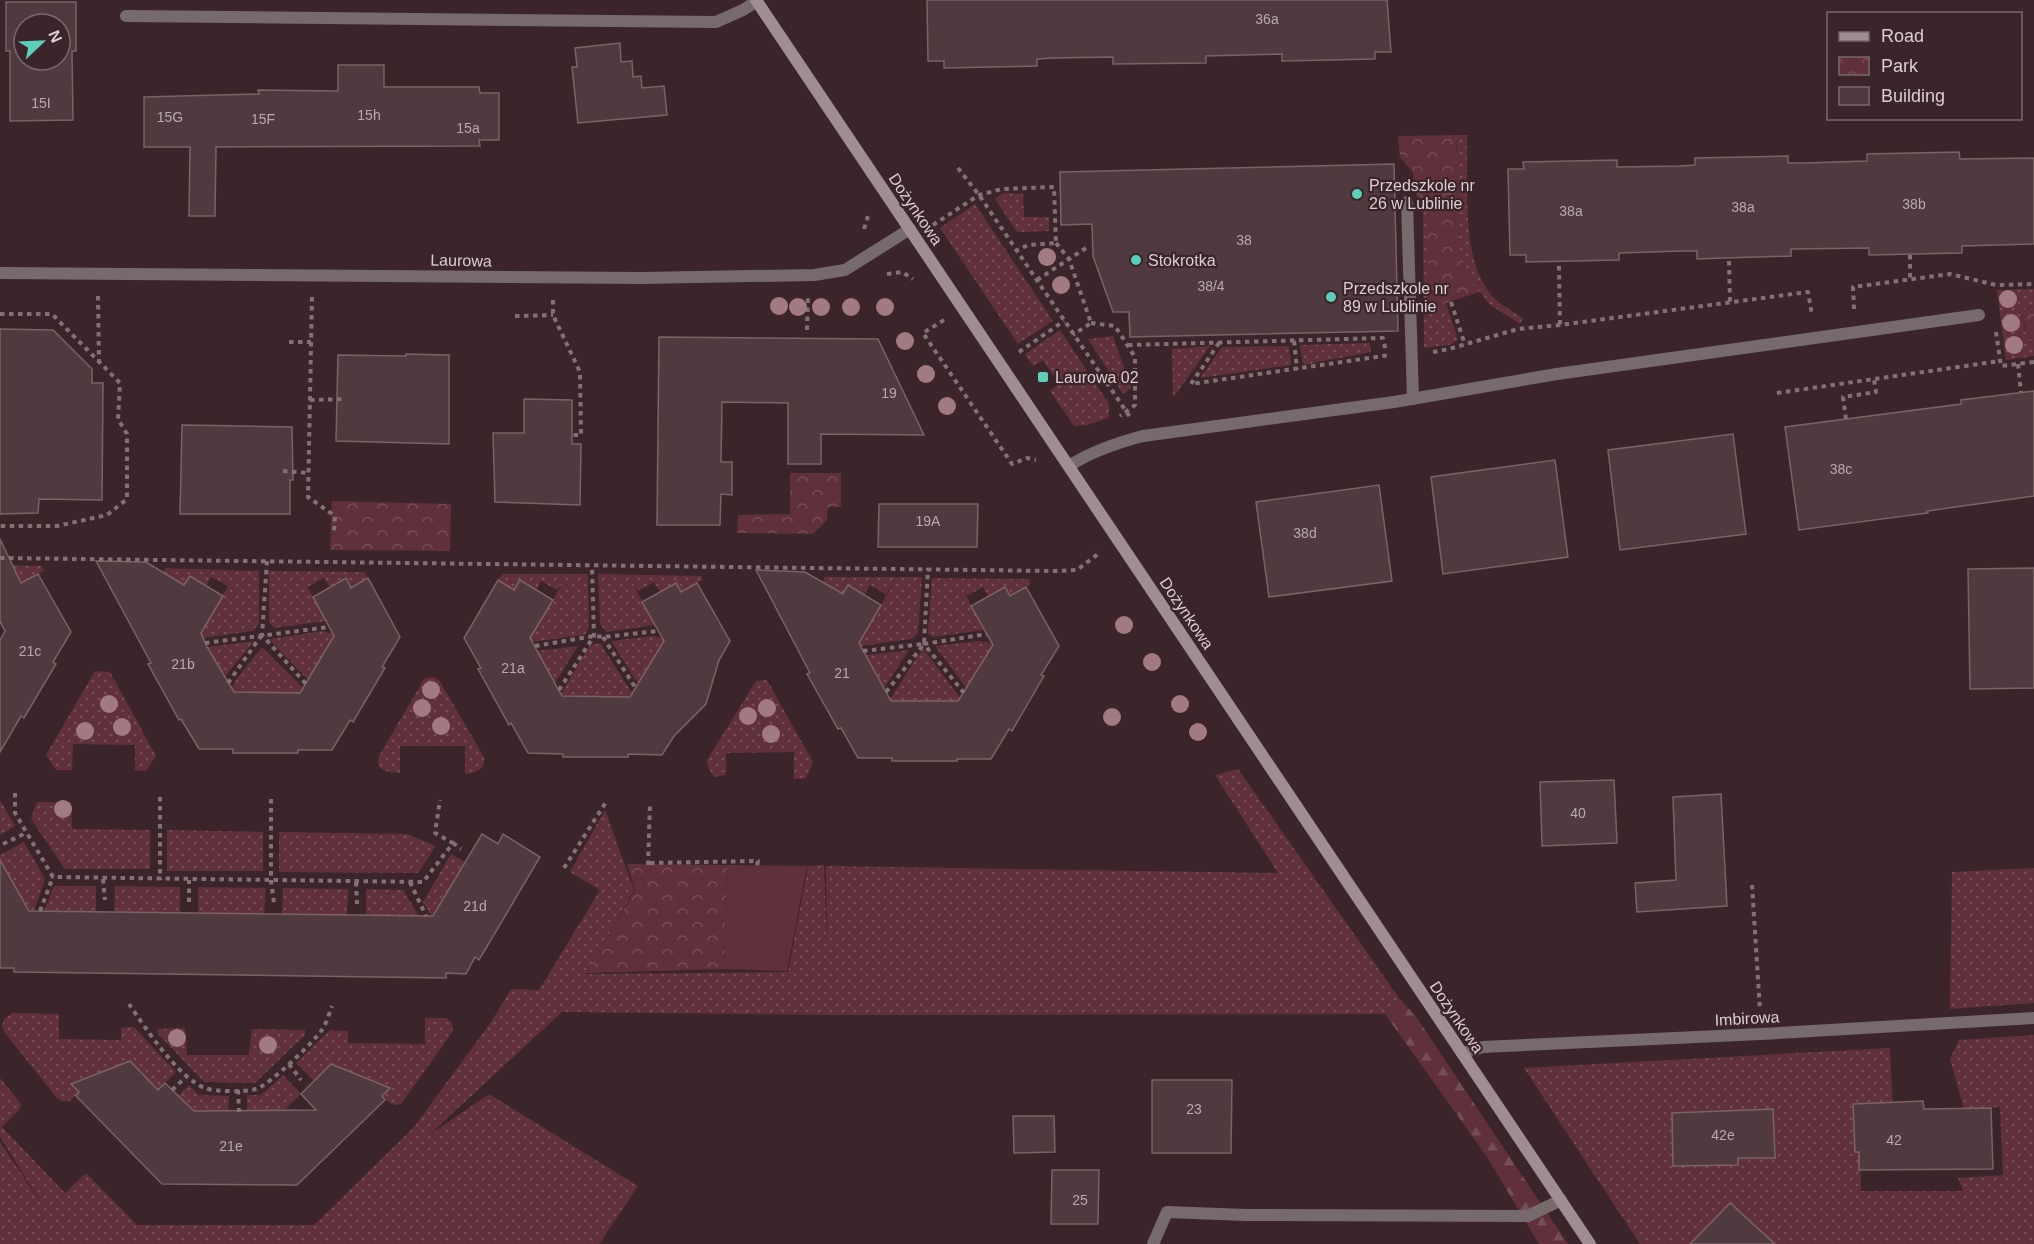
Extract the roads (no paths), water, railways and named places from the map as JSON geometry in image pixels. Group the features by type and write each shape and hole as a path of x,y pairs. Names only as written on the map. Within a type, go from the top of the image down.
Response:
{"street":[{"path":"126,16 716,22 743,10 756,0"},
{"name":"Dożynkowa","path":"756,0 1590,1244"},
{"path":"1407,202 1413,399"},
{"name":"Laurowa","path":"0,273 641,278 814,274 845,270 910,230"},
{"path":"1069,466 1088,454 1118,442 1143,436 1394,402 1557,374 1979,315"},
{"name":"Imbirowa","path":"1462,1053 1482,1047 1761,1035 2034,1018"},
{"path":"1153,1244 1167,1212 1246,1215 1528,1216 1561,1200"}],"place":[{"name":"Przedszkole nr 26 w Lublinie","path":"1357,194"},
{"name":"Stokrotka","path":"1136,260"},
{"name":"Przedszkole nr 89 w Lublinie","path":"1331,297"},
{"name":"Laurowa 02","path":"1043,377"}]}
